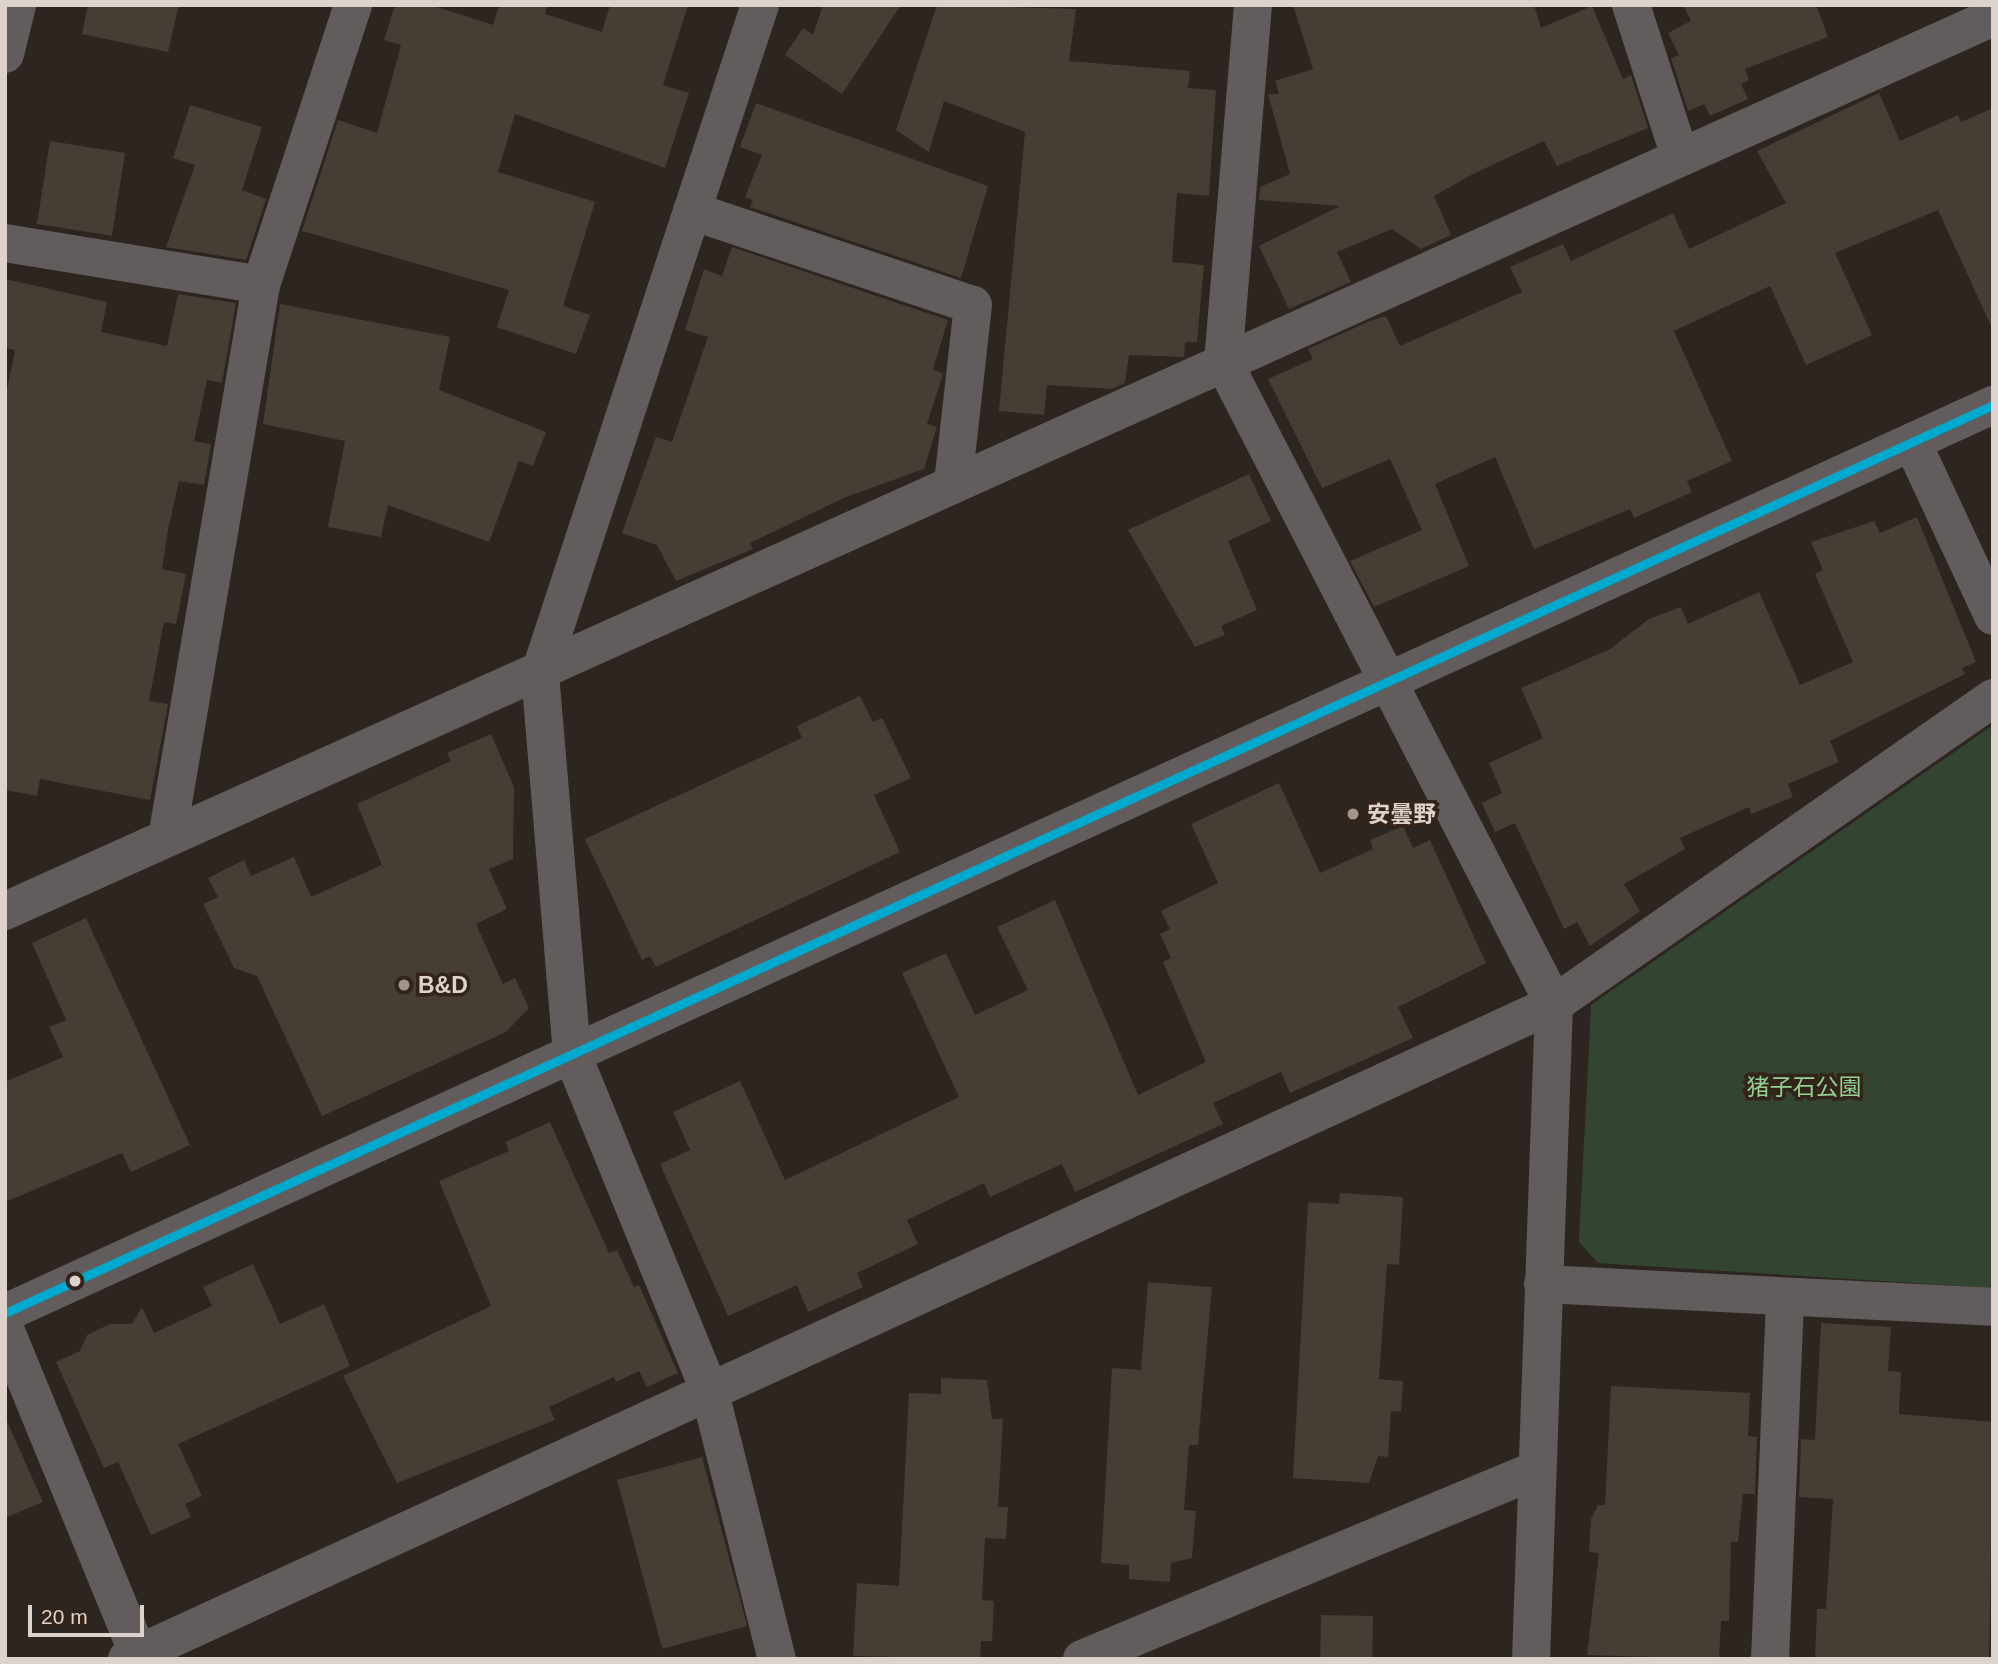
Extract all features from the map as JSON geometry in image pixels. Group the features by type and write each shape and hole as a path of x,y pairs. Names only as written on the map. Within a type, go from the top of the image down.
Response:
{"street":[{"path":"5,54 17,5"},
{"path":"167,838 261,285 353,5"},
{"path":"760,5 540,673 572,1054 710,1393 777,1659"},
{"path":"1253,5 1223,361 1554,1004 1531,1659"},
{"path":"1631,5 1680,157"},
{"path":"5,911 540,673 1223,361 1993,18"},
{"path":"692,211 972,305 953,484"},
{"path":"5,243 261,285"},
{"path":"5,1313 1993,405"},
{"path":"1912,442 1993,616"},
{"path":"5,1329 133,1656 1554,1004 1993,698"},
{"path":"1544,1284 1993,1307"},
{"path":"1770,1659 1785,1298"},
{"path":"1082,1659 1537,1470"}],"green space":[{"name":"猪子石公園","path":"1993,725 1993,1288 1598,1263 1579,1242 1591,1005"}],"building":[{"path":"88,5 179,5 168,52 82,34"},
{"path":"395,5 431,5 493,25 499,5 547,5 545,14 602,32 610,5 688,5 663,85 689,93 665,168 515,114 498,172 595,202 563,306 590,315 576,354 497,327 509,290 302,231 338,120 377,133 401,45 384,40"},
{"path":"823,5 901,5 842,94 785,55 803,28 813,35"},
{"path":"937,5 1076,9 1069,61 1190,71 1188,88 1216,90 1209,196 1177,193 1172,262 1204,265 1197,342 1185,342 1184,357 1129,355 1125,383 1112,389 1047,385 1044,415 999,411 1025,132 944,101 929,152 896,130"},
{"path":"1293,5 1534,5 1541,28 1592,6 1623,79 1631,75 1648,128 1557,166 1544,141 1473,174 1434,196 1451,235 1421,249 1392,229 1337,252 1351,282 1289,309 1259,246 1340,206 1259,200 1260,187 1290,174 1268,94 1279,94 1275,81 1313,69"},
{"path":"1683,5 1816,5 1828,37 1745,69 1749,80 1741,84 1748,99 1710,116 1704,104 1688,111 1671,58 1679,55 1668,33 1691,21"},
{"path":"1879,93 1900,141 1958,115 1961,122 1993,108 1993,330 1938,210 1835,253 1872,335 1806,365 1770,286 1674,331 1732,461 1687,481 1692,492 1634,518 1630,509 1534,549 1495,457 1435,484 1469,566 1374,607 1350,561 1422,530 1390,459 1322,488 1268,379 1313,359 1308,349 1370,321 1386,316 1400,346 1522,292 1510,267 1563,244 1571,261 1673,213 1689,249 1786,203 1757,151"},
{"path":"756,103 988,186 961,278 750,207 753,200 745,197 762,155 740,147"},
{"path":"190,105 262,127 242,190 266,199 246,260 166,247 195,165 173,158"},
{"path":"50,141 125,153 112,236 37,224"},
{"path":"732,247 948,320 933,369 943,374 927,424 937,427 924,469 846,497 750,543 753,549 676,581 657,545 622,533 656,437 672,442 708,337 685,330 704,269 722,276"},
{"path":"5,279 107,302 101,332 167,346 178,294 236,303 222,383 207,380 194,441 211,444 204,485 179,481 168,530 162,569 186,574 176,624 164,622 149,701 168,704 150,800 40,779 37,796 5,790 5,399 15,350 5,348"},
{"path":"280,304 450,337 439,390 546,432 533,466 519,461 489,542 388,505 381,537 328,527 345,441 263,424"},
{"path":"1249,474 1271,521 1228,541 1257,610 1221,626 1225,635 1195,647 1128,530"},
{"path":"1917,517 1976,662 1962,668 1965,674 1830,741 1839,762 1788,784 1793,797 1751,814 1749,807 1680,838 1685,849 1624,884 1640,911 1590,946 1577,922 1564,929 1515,823 1495,832 1482,803 1502,793 1489,763 1543,738 1521,688 1610,649 1649,619 1681,607 1688,624 1759,592 1800,685 1853,662 1815,574 1823,570 1811,542 1874,521 1880,533"},
{"path":"860,696 873,722 882,718 911,778 874,795 900,852 656,967 650,956 642,960 585,839 802,738 797,726"},
{"path":"491,734 514,787 513,859 489,869 507,909 476,924 503,984 515,978 529,1008 506,1032 322,1116 257,976 234,968 203,904 218,897 208,878 244,860 251,876 294,857 311,897 382,865 357,804 451,761 447,753"},
{"path":"1279,783 1320,873 1373,849 1370,840 1403,826 1413,848 1430,840 1486,963 1398,1007 1413,1038 1290,1093 1281,1072 1213,1103 1223,1124 1075,1192 1062,1164 990,1197 984,1183 907,1220 918,1244 857,1273 863,1287 808,1312 797,1285 728,1316 660,1164 690,1150 673,1112 740,1081 785,1180 959,1097 902,973 946,953 975,1015 1028,990 997,927 1055,900 1138,1095 1206,1062 1163,962 1171,958 1160,934 1170,929 1161,911 1218,883 1191,824"},
{"path":"86,918 190,1145 131,1172 122,1153 5,1202 5,1082 63,1057 49,1027 66,1020 32,943"},
{"path":"550,1122 609,1253 617,1250 634,1287 639,1285 678,1373 647,1387 639,1371 616,1382 614,1377 549,1407 555,1420 397,1483 343,1376 491,1306 439,1181 509,1151 505,1142"},
{"path":"1340,1193 1403,1197 1399,1265 1387,1264 1379,1379 1403,1381 1401,1412 1391,1411 1388,1457 1378,1456 1369,1483 1293,1478 1308,1202 1339,1204"},
{"path":"253,1264 280,1324 324,1304 350,1366 178,1444 202,1496 185,1504 191,1517 151,1535 118,1462 104,1468 56,1362 80,1351 87,1335 110,1324 132,1324 142,1307 154,1333 212,1306 203,1287"},
{"path":"1148,1282 1212,1287 1198,1445 1189,1445 1184,1510 1196,1511 1192,1558 1171,1563 1170,1582 1129,1579 1129,1565 1101,1563 1112,1368 1141,1370"},
{"path":"1821,1323 1891,1327 1888,1371 1901,1372 1899,1414 1993,1422 1989,1659 1815,1657 1817,1609 1826,1609 1833,1499 1799,1497 1801,1439 1815,1440"},
{"path":"941,1378 987,1380 992,1419 1003,1419 998,1507 1008,1507 1006,1539 985,1538 982,1600 994,1601 992,1641 981,1641 980,1659 853,1656 857,1583 899,1586 909,1393 941,1394"},
{"path":"1611,1386 1750,1393 1748,1436 1757,1437 1755,1494 1743,1494 1738,1542 1731,1542 1729,1621 1721,1621 1719,1659 1587,1655 1599,1553 1589,1552 1591,1519 1598,1505 1605,1505"},
{"path":"5,1417 43,1502 5,1518"},
{"path":"702,1457 747,1626 662,1649 617,1480"},
{"path":"1321,1615 1373,1616 1372,1659 1320,1659"}],"transit line":[{"path":"5,1313 1993,405"}],"place":[{"name":"安曇野","path":"1353,814"},
{"name":"B&D","path":"404,985"}]}
